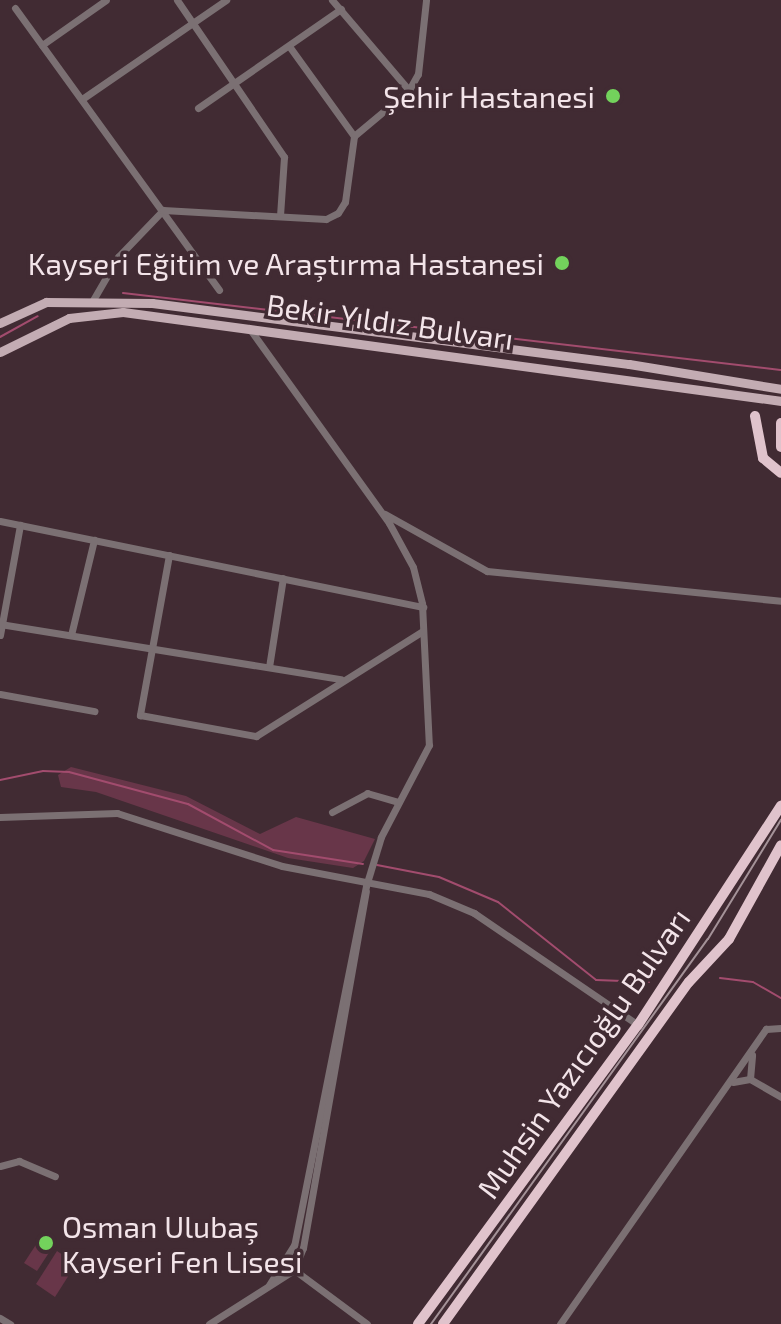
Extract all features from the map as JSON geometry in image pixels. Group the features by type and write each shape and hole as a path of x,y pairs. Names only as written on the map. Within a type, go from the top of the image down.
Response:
{"highway":[{"path":"755,416 760,450 767,465 781,473"},
{"path":"781,423 781,447"},
{"name":"Muhsin Yazıcıoğlu Bulvarı","path":"418,1324 638,1025 781,806"},
{"name":"Muhsin Yazıcıoğlu Bulvarı","path":"443,1324 689,982 729,939 781,845"}],"main road":[{"name":"Bekir Yıldız Bulvarı","path":"0,323 46,302 93,300 175,306 781,389"},
{"name":"Bekir Yıldız Bulvarı","path":"0,352 59,321 101,312 248,326 781,401"}],"street":[{"path":"42,45 106,0"},
{"path":"177,0 284,157 280,216"},
{"path":"82,99 226,0"},
{"path":"332,0 409,90"},
{"path":"93,300 118,257 163,210 326,219 338,213 345,202 354,136 409,90 418,74 426,0"},
{"path":"15,8 219,290"},
{"path":"198,108 341,9"},
{"path":"289,46 354,136"},
{"path":"248,326 380,511 413,567 423,607 429,745 399,802 366,886 294,1245 269,1285"},
{"path":"380,511 487,571 781,601"},
{"path":"0,521 423,607"},
{"path":"0,635 20,525"},
{"path":"71,635 94,540"},
{"path":"169,555 140,715 256,736 342,679 423,631"},
{"path":"269,667 283,578"},
{"path":"1,624 342,679"},
{"path":"0,694 94,711"},
{"path":"332,812 367,793 399,802"},
{"path":"0,817 117,813 282,866 366,886 417,891 464,908 638,1025"},
{"path":"209,1324 294,1270 303,1248 364,921 366,886"},
{"path":"560,1324 752,1055 766,1029 781,1028"},
{"path":"750,1079 752,1055"},
{"path":"733,1082 750,1079 781,1097"},
{"path":"0,1166 19,1161 55,1176"},
{"path":"286,1262 367,1324"},
{"path":"0,1318 10,1324"}],"shaded area":[{"path":"71,767 186,796 260,834 296,817 375,839 364,861 353,868 288,858 96,792 61,787 58,775"},
{"path":"39,1240 52,1248 37,1271 24,1263"},
{"path":"57,1251 76,1264 55,1297 36,1284"}],"waterway":[{"path":"123,293 781,370"},
{"path":"0,337 38,316"},
{"path":"0,780 43,771 69,772 188,804 273,850 363,864"},
{"path":"377,865 439,877 498,902 596,980 649,982"},
{"path":"720,978 753,982 781,998"}],"tram line":[{"path":"431,1324 708,939 781,820"}],"place":[{"name":"Şehir Hastanesi","path":"613,96"},
{"name":"Kayseri Eğitim ve Araştırma Hastanesi","path":"562,263"},
{"name":"Osman Ulubaş Kayseri Fen Lisesi","path":"46,1243"}]}
